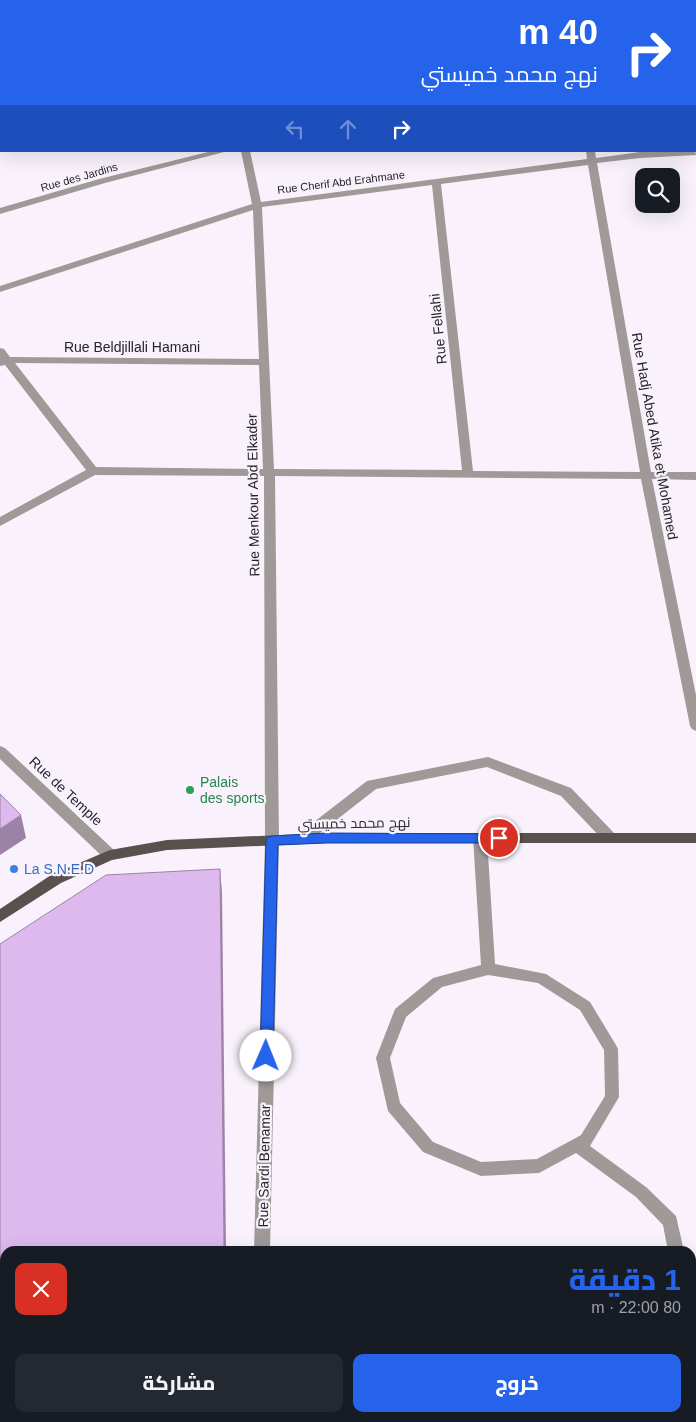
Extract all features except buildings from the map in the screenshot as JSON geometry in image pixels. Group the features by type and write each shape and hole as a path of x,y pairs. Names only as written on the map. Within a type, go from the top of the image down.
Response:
{"main road":[{"name":"نهج محمد خميستي","path":"0,916 56,879 110,855 166,844 302,839 696,838"}],"street":[{"name":"Rue des Jardins","path":"0,211 102,181 220,152"},
{"name":"Rue Menkour Abd Elkader","path":"246,152 257,205 265,362 269,472 272,840"},
{"name":"Rue Cherif Abd Erahmane","path":"0,289 257,205 436,181 590,156 696,152"},
{"name":"Rue Hadj Abed Atika et Mohamed","path":"590,156 646,476 696,726"},
{"name":"Rue Fellahi","path":"436,181 468,474"},
{"path":"2,358 92,471"},
{"name":"Rue Beldjillali Hamani","path":"2,358 265,362"},
{"path":"0,522 92,471 696,476"},
{"name":"Rue de Temple","path":"0,751 110,855"},
{"path":"302,839 372,786 488,762 566,792 610,838"},
{"path":"480,838 488,969"},
{"name":"Rue Sardi Benamar","path":"262,1246 272,840"},
{"path":"488,969 541,978 585,1006 611,1049 612,1098 586,1140 538,1166 481,1169 428,1147 393,1106 383,1058 400,1013 438,982 488,969"},
{"path":"578,1145 641,1192 670,1221 675,1246"}],"place":[{"name":"Palais des sports","path":"190,790"},
{"name":"La S.N.E.D","path":"14,869"}],"route":[{"path":"266,1056 272,840 326,838 499,838"}]}
